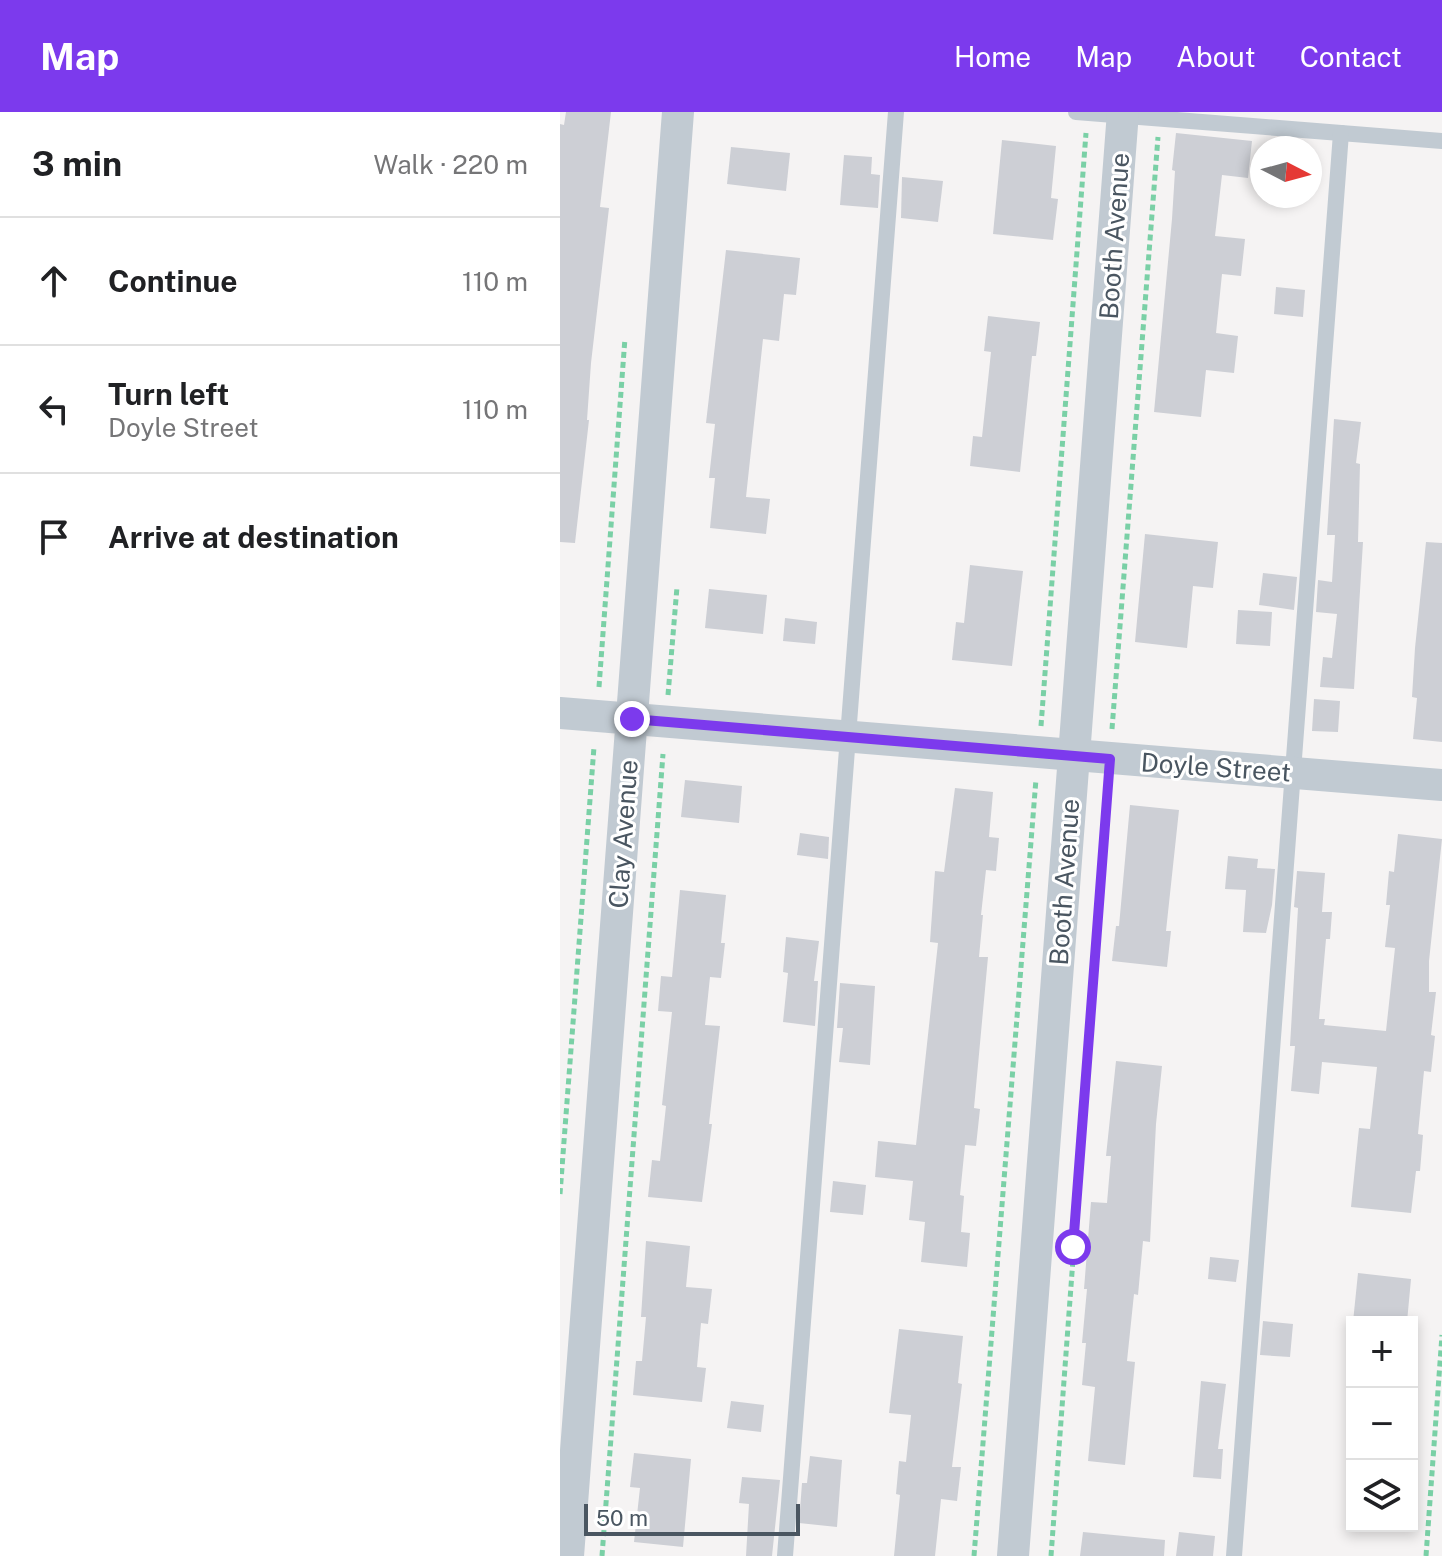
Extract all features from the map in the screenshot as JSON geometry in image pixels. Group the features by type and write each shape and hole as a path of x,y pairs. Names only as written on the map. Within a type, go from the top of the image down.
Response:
{"street":[{"name":"Clay Avenue","path":"568,1556 610,728 678,112"},
{"name":"Booth Avenue","path":"1013,1556 1123,114"},
{"name":"Doyle Street","path":"560,713 610,728 848,737 1442,785"}],"lane":[{"path":"785,1556 896,112"},
{"path":"1076,112 1442,141"},
{"path":"1234,1556 1341,133"}],"path":[{"path":"974,1556 1087,113"},
{"path":"1051,1556 1158,119"},
{"path":"560,1194 610,728 599,687 625,338"},
{"path":"602,1556 663,754"},
{"path":"1426,1556 1442,1335"}],"building":[{"path":"566,112 611,112 600,207 609,208 575,543 560,542 560,124 564,125"},
{"path":"1176,133 1250,141 1248,178 1222,175 1215,236 1245,239 1241,276 1222,274 1216,333 1238,336 1234,373 1206,370 1201,417 1154,412 1172,219 1175,171 1172,170"},
{"path":"1002,140 1056,146 1051,198 1058,199 1053,240 993,234"},
{"path":"731,147 790,153 786,191 727,184"},
{"path":"844,155 872,157 871,174 880,175 878,208 840,205"},
{"path":"902,177 943,181 938,222 901,218"},
{"path":"726,250 800,258 796,295 784,294 779,341 763,339 746,497 770,499 766,534 710,528 715,478 709,478 715,424 706,423"},
{"path":"1276,287 1305,290 1303,317 1274,314"},
{"path":"988,316 1040,322 1036,356 1032,356 1020,472 970,466 973,436 982,437 991,352 984,351"},
{"path":"1334,419 1361,422 1356,463 1360,464 1358,542 1363,542 1354,689 1320,687 1323,657 1332,658 1337,614 1316,612 1318,580 1332,582 1335,535 1327,535"},
{"path":"1145,534 1218,542 1213,588 1193,586 1187,648 1135,642"},
{"path":"1426,542 1442,543 1442,742 1413,739 1417,698 1412,697 1415,648"},
{"path":"970,565 1023,571 1012,666 952,660 956,622 964,623"},
{"path":"1263,573 1297,577 1294,610 1259,605"},
{"path":"709,589 767,595 763,634 705,628"},
{"path":"1238,610 1272,612 1270,646 1236,644"},
{"path":"785,618 817,622 815,644 783,641"},
{"path":"1314,699 1340,701 1338,732 1312,731"},
{"path":"685,780 742,786 739,823 681,817"},
{"path":"955,788 993,792 989,837 999,838 996,871 986,870 981,915 979,957 988,957 974,1108 980,1109 976,1146 965,1145 960,1195 964,1196 961,1232 970,1233 967,1267 921,1262 925,1222 909,1220 913,1181 875,1177 878,1141 916,1145 938,943 930,942 935,871 944,872"},
{"path":"1130,805 1179,810 1166,931 1171,931 1167,967 1112,961 1116,926 1119,926"},
{"path":"800,833 829,837 828,859 797,855"},
{"path":"1398,834 1442,839 1429,961 1429,992 1436,992 1431,1035 1435,1036 1431,1072 1424,1071 1418,1134 1423,1135 1420,1171 1416,1171 1411,1213 1351,1207 1359,1128 1370,1129 1377,1067 1322,1062 1319,1094 1291,1091 1295,1046 1290,1046 1298,908 1294,907 1297,871 1325,873 1322,912 1332,912 1330,939 1326,939 1319,1019 1325,1019 1324,1025 1386,1031 1395,948 1385,947 1390,905 1386,905 1389,871 1394,872"},
{"path":"1228,856 1258,859 1257,868 1275,869 1266,933 1243,932 1246,890 1225,889"},
{"path":"680,890 726,895 721,978 710,977 705,1025 720,1026 702,1202 648,1197 652,1160 660,1161 666,1106 662,1105 672,1012 658,1011 661,976 672,977"},
{"path":"786,937 819,941 814,981 818,981 815,1026 783,1022 788,973 783,972"},
{"path":"840,983 875,986 870,1065 839,1062 843,1028 837,1028"},
{"path":"1116,1061 1162,1066 1150,1242 1143,1241 1127,1361 1135,1362 1125,1465 1088,1461 1095,1387 1082,1385 1086,1343 1082,1343 1087,1289 1084,1289 1091,1202 1107,1203 1111,1156 1106,1156"},
{"path":"833,1181 866,1185 863,1215 830,1212"},
{"path":"646,1241 690,1246 686,1287 712,1289 708,1324 701,1323 697,1367 706,1368 702,1402 633,1395 636,1361 642,1361 646,1317 641,1317"},
{"path":"1210,1257 1239,1260 1236,1282 1208,1279"},
{"path":"1358,1273 1411,1279 1408,1316 1354,1316"},
{"path":"1263,1321 1293,1324 1290,1357 1260,1355"},
{"path":"899,1329 963,1336 958,1383 962,1384 952,1467 961,1467 957,1501 941,1499 935,1556 894,1556 900,1495 896,1494 899,1461 906,1462 911,1415 889,1413"},
{"path":"1201,1381 1226,1384 1218,1449 1223,1449 1221,1479 1193,1477"},
{"path":"731,1401 764,1405 761,1432 727,1428"},
{"path":"634,1453 691,1459 683,1547 634,1542 640,1488 630,1487"},
{"path":"810,1456 842,1460 837,1527 799,1523 802,1483 807,1483"},
{"path":"742,1477 780,1480 772,1556 746,1556 749,1504 739,1503"},
{"path":"1083,1532 1165,1540 1164,1556 1080,1556"},
{"path":"1179,1532 1215,1536 1213,1556 1176,1556"}],"route":[{"path":"632,719 1110,759 1073,1247"}]}
